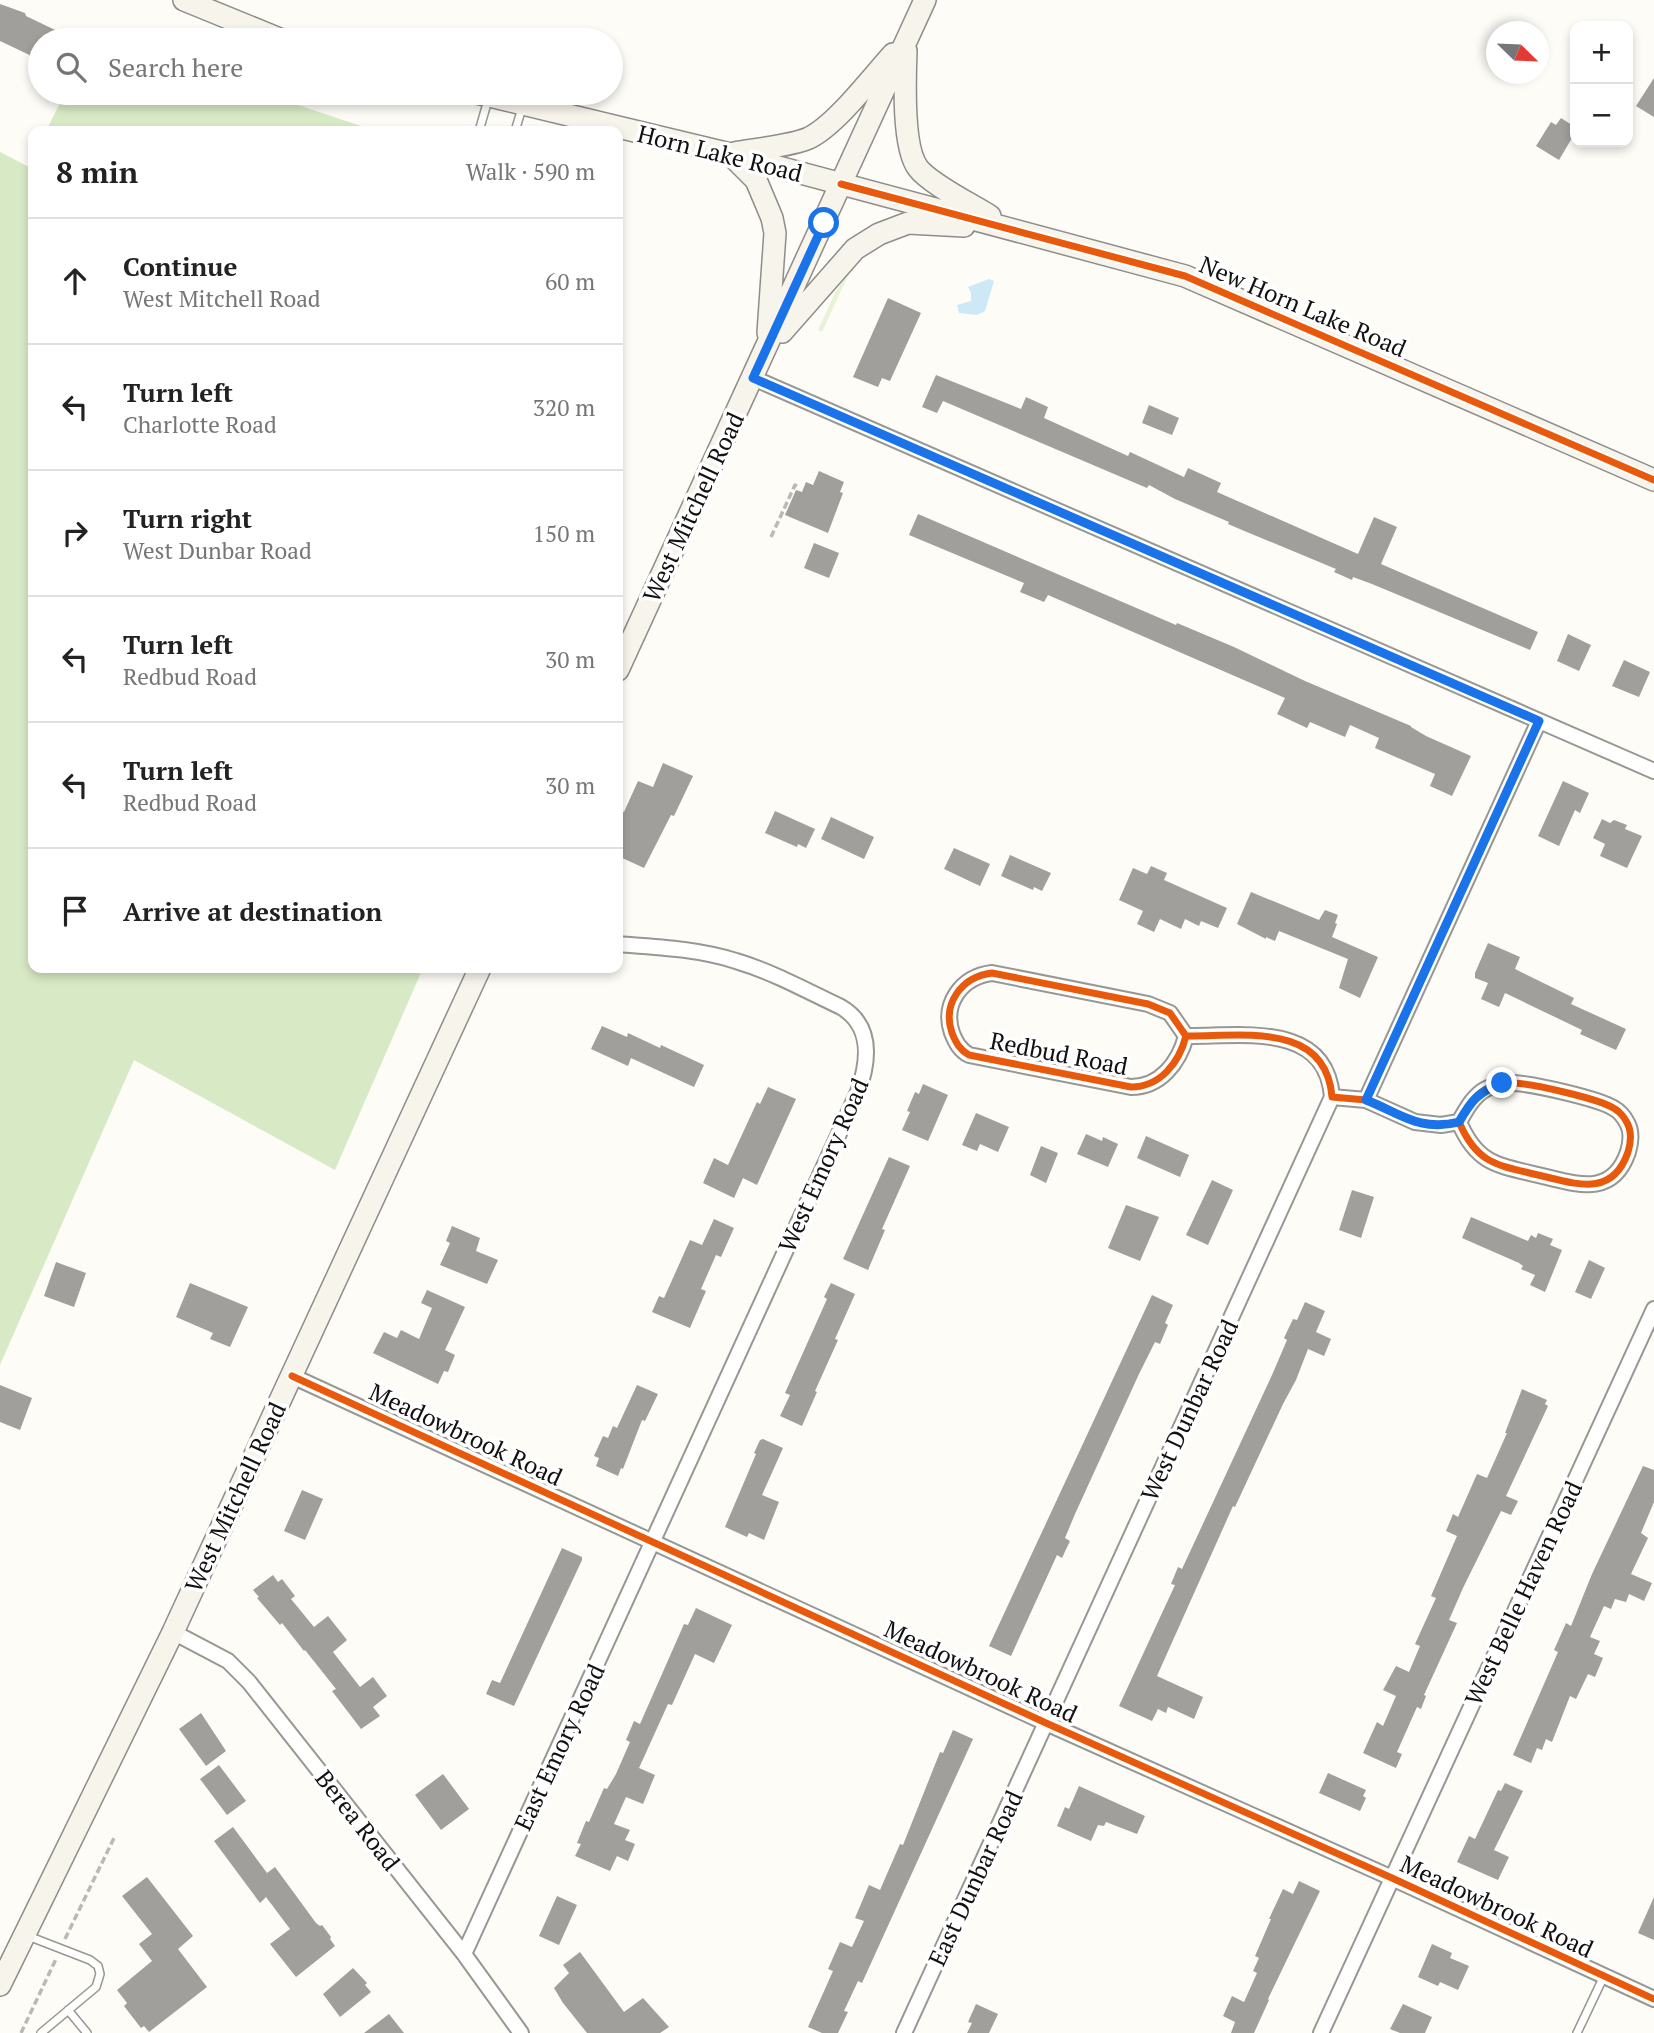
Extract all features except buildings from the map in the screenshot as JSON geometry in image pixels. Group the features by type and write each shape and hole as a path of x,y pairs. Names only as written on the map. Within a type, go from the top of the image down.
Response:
{"main road":[{"path":"184,0 253,28"},
{"name":"West Mitchell Road","path":"623,659 925,0"},
{"path":"730,154 807,138 818,132 907,40"},
{"path":"907,40 905,107 912,155 918,168 1010,228"},
{"name":"Horn Lake Road","path":"523,105 612,126"},
{"name":"Horn Lake Road","path":"623,129 841,184"},
{"path":"730,154 756,180 772,218 775,233 766,349"},
{"name":"New Horn Lake Road","path":"841,184 1185,276 1654,480"},
{"path":"766,349 855,249 879,234 908,223 1010,228"},
{"name":"West Mitchell Road","path":"0,1985 173,1632 478,973"}],"street":[{"path":"753,378 1654,771"},
{"path":"1366,1100 1539,721"},
{"name":"West Emory Road","path":"623,945 701,953 733,959 758,968 851,1013 861,1026 866,1042 865,1071 858,1092 654,1541"},
{"name":"Redbud Road","path":"982,974 992,974 1156,1005 1170,1013 1186,1036 1181,1052 1170,1069 1152,1083 1131,1087 969,1055 960,1049 955,1041 949,1018 950,1007 961,987 982,974"},
{"path":"1186,1036 1261,1035 1293,1042 1309,1051 1323,1065 1329,1074 1332,1097 1366,1100 1415,1122 1441,1125 1459,1122 1474,1099 1485,1089 1502,1083 1522,1084 1601,1102 1615,1109 1626,1121 1630,1146 1617,1173 1605,1181 1585,1185 1489,1162 1470,1144 1459,1122"},
{"name":"West Dunbar Road","path":"1046,1723 1332,1097"},
{"name":"West Belle Haven Road","path":"1321,2033 1654,1309"},
{"name":"Meadowbrook Road","path":"292,1376 1654,2000"},
{"name":"East Emory Road","path":"464,1954 654,1541"},
{"name":"Berea Road","path":"173,1632 228,1661 249,1682 464,1954 521,2033"},
{"name":"East Dunbar Road","path":"904,2033 1046,1723"}],"lane":[{"path":"480,126 482,105"},
{"path":"517,126 523,105"},
{"path":"24,1934 90,1960 97,1966 100,1974 96,1987 41,2033"},
{"path":"1577,2033 1605,1976"},
{"path":"68,2010 87,2033"}],"path":[{"path":"771,537 795,485 800,488"},
{"path":"21,2033 115,1836"}],"green space":[{"path":"59,105 298,105 361,126 48,126"},
{"path":"0,152 28,166 28,973 421,973 335,1170 134,1060 0,1365"},
{"path":"851,269 822,332 818,330 835,293"}],"water":[{"path":"989,279 994,281 985,311 977,315 959,313 957,305 971,301 968,287"}],"cycle path":[{"path":"841,184 1185,276 1654,480"},
{"path":"1186,1036 1179,1055 1167,1072 1151,1083 1131,1087 969,1055 954,1037 950,1012 952,1002 963,986 971,980 992,973 1148,1004 1170,1013 1186,1036 1254,1035 1297,1044 1314,1055 1326,1072 1332,1097 1366,1100 1415,1122 1441,1125 1459,1122 1481,1092 1492,1086 1511,1083 1581,1096 1615,1109 1628,1125 1630,1144 1621,1167 1612,1177 1602,1182 1578,1184 1511,1168 1490,1160 1473,1147 1459,1122"},
{"path":"292,1376 1654,1999"}],"route":[{"path":"824,223 753,378 1539,721 1366,1100 1407,1120 1441,1125 1459,1122 1474,1099 1485,1089 1502,1083"}]}
